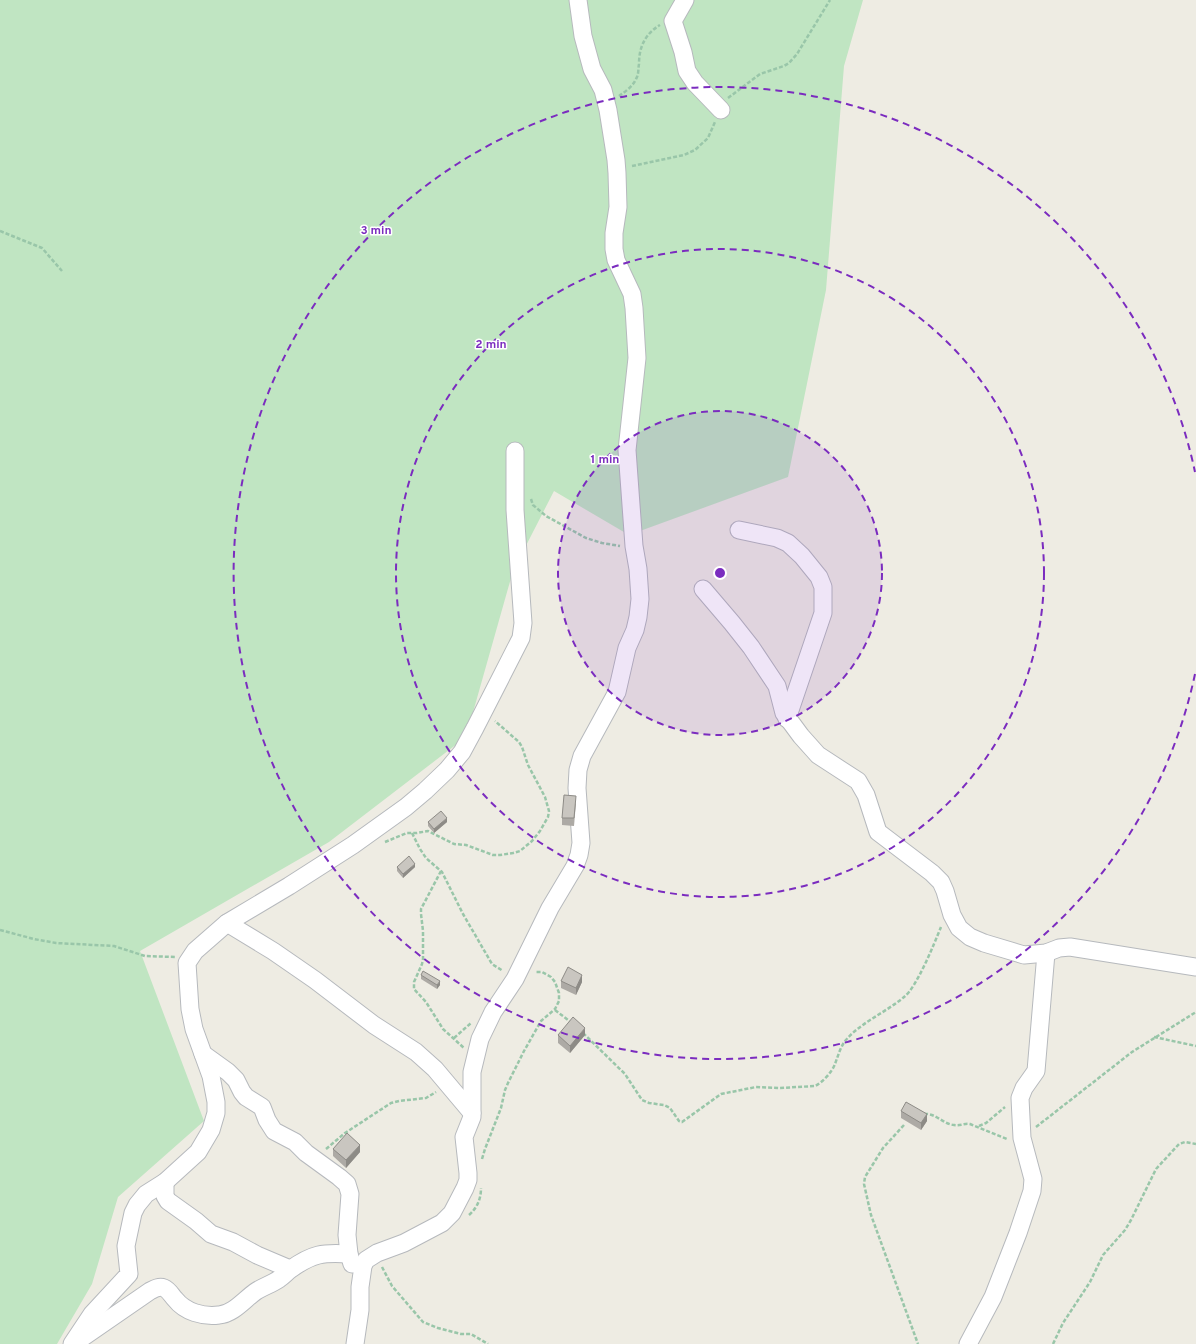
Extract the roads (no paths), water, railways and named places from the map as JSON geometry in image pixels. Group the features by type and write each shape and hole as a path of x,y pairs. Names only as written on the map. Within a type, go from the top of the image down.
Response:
{"street":[{"path":"355,1344 360,1310 360,1287 363,1266 366,1260 375,1254 404,1242 442,1223 452,1213 468,1180 464,1137 472,1117 472,1072 484,1027 492,1012 517,975 550,908 580,855 581,843 577,788 578,770 582,756 617,692 627,648 635,630 638,617 640,599 638,569 634,546 627,450 637,358 636,329 632,294 616,260 614,249 614,233 618,207 616,160 607,104 603,90 592,69 582,36 578,0"},
{"path":"684,0 674,17 674,24 683,52 687,71 694,83 721,110"},
{"path":"73,1344 92,1314 109,1294 128,1277 129,1271 126,1246 137,1205 146,1194 165,1182 198,1152 211,1130 216,1113 216,1102 211,1076 194,1029 190,1009 187,963 190,958 227,923 353,845 426,791 462,752 521,638 523,630 514,510 515,451"},
{"path":"739,530 777,538 788,544 802,556 818,577 823,587 823,613 787,719"},
{"path":"703,589 737,628 777,686 782,709 787,719 818,755 858,781 866,795 878,832 932,873 941,882 952,914 959,928 970,937 1024,956 1046,953 1059,948 1070,947 1196,967"},
{"path":"227,923 273,951 315,980 374,1025 416,1052 435,1069 472,1113"},
{"path":"968,1344 993,1296 1032,1191 1033,1179 1024,1142 1020,1098 1024,1088 1036,1071 1046,953"},
{"path":"203,1054 228,1072 236,1080 246,1097 262,1107 267,1120 274,1131 295,1142 314,1159 339,1177 349,1188 350,1204 347,1235 349,1254 360,1287"},
{"path":"165,1182 165,1196 168,1201 211,1234 233,1242 290,1270"},
{"path":"73,1344 156,1288 166,1289 183,1308 192,1312 220,1315 228,1312 255,1292 281,1278 290,1270 309,1258 329,1252 349,1254"}]}
